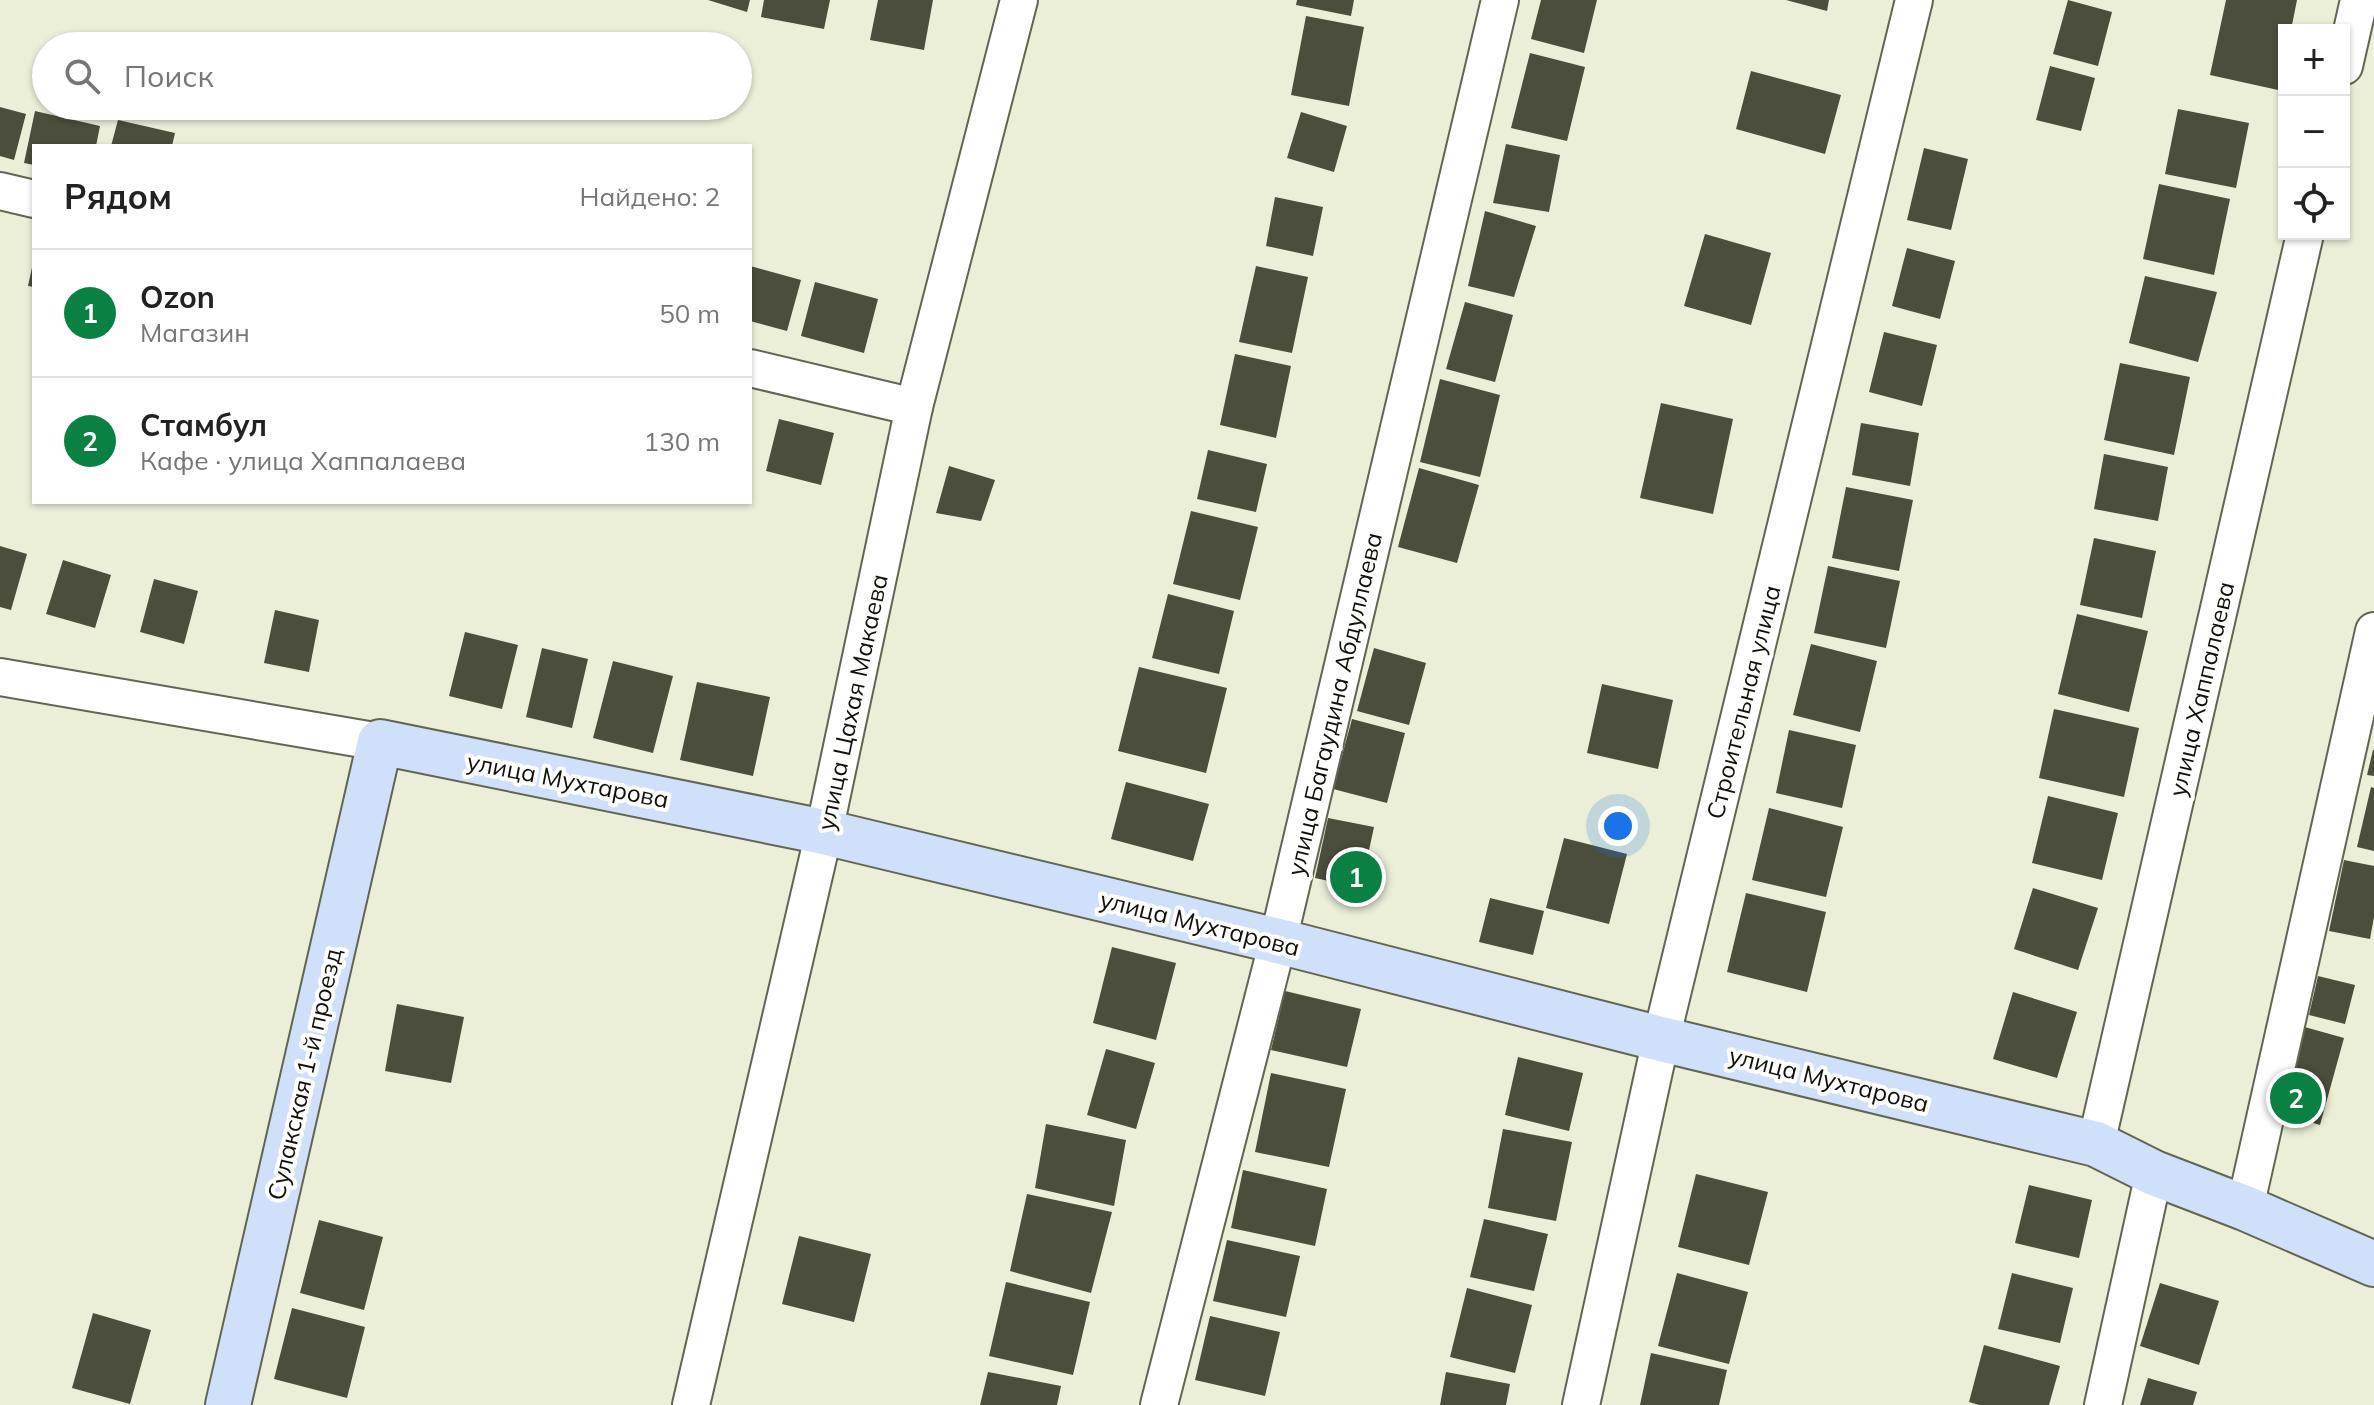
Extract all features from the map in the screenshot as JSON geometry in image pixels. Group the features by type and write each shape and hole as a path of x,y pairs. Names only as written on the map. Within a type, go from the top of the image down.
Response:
{"street":[{"name":"улица Цахая Макаева","path":"691,1405 824,832 914,407 1019,0"},
{"name":"улица Багаудина Абдуллаева","path":"1159,1405 1278,941 1500,0"},
{"name":"Строительная улица","path":"1581,1405 1661,1039 1914,0"},
{"path":"2350,40 2359,0"},
{"path":"0,191 32,199"},
{"name":"улица Хаппалаева","path":"2096,1144 2304,240"},
{"path":"752,368 914,407"},
{"path":"2245,1208 2374,631"},
{"name":"улица Мухтарова","path":"0,677 380,742 824,832 1278,941 1661,1039 2096,1144 2154,1173 2245,1208 2374,1264"},
{"name":"Сулакская 1-й проезд","path":"228,1405 380,742"},
{"path":"2103,1405 2154,1173"}],"building":[{"path":"708,0 750,0 747,12"},
{"path":"764,0 830,0 824,29 761,17"},
{"path":"878,0 933,0 924,50 870,40"},
{"path":"1297,0 1354,0 1351,16 1296,5"},
{"path":"1541,0 1597,0 1584,53 1531,39"},
{"path":"1786,0 1829,0 1827,11"},
{"path":"2068,0 2112,12 2098,66 2053,54"},
{"path":"2226,0 2297,0 2292,24 2278,24 2278,90 2210,75"},
{"path":"1306,16 1364,27 1349,106 1291,95"},
{"path":"1530,53 1585,67 1567,141 1511,128"},
{"path":"2050,66 2095,78 2081,131 2036,120"},
{"path":"1751,71 1841,95 1825,154 1736,129"},
{"path":"0,107 26,114 14,160 0,156"},
{"path":"2178,109 2249,123 2236,188 2165,174"},
{"path":"1301,112 1347,126 1334,172 1287,158"},
{"path":"33,120 74,120 100,126 96,144 32,144 32,165 24,163"},
{"path":"118,120 175,133 172,144 112,144"},
{"path":"1506,144 1560,155 1549,212 1493,203"},
{"path":"1924,148 1968,159 1951,230 1907,220"},
{"path":"2159,184 2230,199 2214,275 2143,259"},
{"path":"1275,197 1323,207 1313,256 1266,246"},
{"path":"1485,211 1536,226 1514,297 1468,286"},
{"path":"1705,234 1771,253 1751,325 1684,306"},
{"path":"1907,248 1955,261 1940,319 1892,306"},
{"path":"1256,266 1308,277 1292,353 1239,342"},
{"path":"752,267 801,280 787,331 752,322"},
{"path":"2145,276 2217,292 2198,362 2129,343"},
{"path":"815,282 878,299 864,353 801,336"},
{"path":"1465,302 1513,315 1495,382 1446,369"},
{"path":"1884,332 1937,345 1922,406 1869,392"},
{"path":"1235,354 1291,366 1276,438 1220,425"},
{"path":"2120,363 2190,377 2174,455 2104,440"},
{"path":"1440,379 1500,395 1480,477 1420,462"},
{"path":"1661,403 1733,419 1713,514 1640,498"},
{"path":"779,419 834,433 821,485 766,471"},
{"path":"1861,423 1919,433 1910,486 1852,475"},
{"path":"1208,450 1267,464 1256,512 1197,499"},
{"path":"2104,454 2168,467 2158,521 2094,509"},
{"path":"949,466 995,480 981,521 936,513"},
{"path":"1419,468 1479,485 1457,563 1398,547"},
{"path":"1846,487 1913,500 1899,571 1832,558"},
{"path":"1191,511 1258,527 1240,600 1173,584"},
{"path":"2094,538 2156,551 2142,618 2080,605"},
{"path":"0,546 27,554 11,610 0,607"},
{"path":"63,560 111,575 95,628 46,614"},
{"path":"1828,566 1900,581 1886,648 1814,633"},
{"path":"154,579 198,591 184,644 140,632"},
{"path":"1168,594 1234,611 1219,674 1152,658"},
{"path":"275,610 319,620 309,672 264,663"},
{"path":"2077,614 2148,631 2129,712 2058,694"},
{"path":"465,632 518,645 502,709 449,696"},
{"path":"1811,644 1877,661 1860,732 1793,715"},
{"path":"542,648 588,659 572,728 526,717"},
{"path":"1374,648 1426,663 1409,725 1357,711"},
{"path":"613,661 673,676 653,753 593,738"},
{"path":"1139,667 1227,688 1206,773 1118,751"},
{"path":"697,682 770,697 753,776 680,760"},
{"path":"1602,684 1673,700 1658,769 1587,753"},
{"path":"2054,709 2139,728 2124,797 2039,778"},
{"path":"1352,719 1405,733 1387,803 1333,789"},
{"path":"1789,730 1856,745 1842,808 1776,793"},
{"path":"2374,750 2374,776 2367,775"},
{"path":"1126,782 1209,804 1193,861 1111,839"},
{"path":"2371,787 2374,788 2374,851 2357,847"},
{"path":"2048,796 2118,813 2102,880 2032,863"},
{"path":"1769,808 1843,827 1826,897 1752,880"},
{"path":"1328,818 1374,827 1361,888 1315,878"},
{"path":"1564,838 1627,854 1609,924 1546,908"},
{"path":"2344,860 2374,866 2374,917 2370,939 2329,931"},
{"path":"2033,888 2098,908 2078,970 2014,949"},
{"path":"1746,893 1826,912 1807,992 1727,972"},
{"path":"1490,898 1544,911 1533,955 1479,942"},
{"path":"1112,947 1176,963 1156,1040 1093,1023"},
{"path":"2318,976 2355,985 2345,1024 2309,1015"},
{"path":"1285,991 1361,1009 1347,1067 1271,1050"},
{"path":"2013,992 2077,1012 2057,1078 1993,1059"},
{"path":"397,1004 464,1017 451,1083 385,1071"},
{"path":"2294,1024 2344,1038 2320,1125 2270,1110"},
{"path":"1106,1049 1155,1063 1136,1129 1087,1115"},
{"path":"1518,1057 1583,1073 1569,1131 1505,1115"},
{"path":"1271,1073 1346,1089 1329,1167 1255,1152"},
{"path":"1046,1124 1126,1140 1114,1206 1035,1188"},
{"path":"1503,1129 1572,1142 1556,1221 1488,1208"},
{"path":"1243,1170 1327,1189 1315,1246 1231,1228"},
{"path":"1696,1174 1768,1192 1749,1265 1678,1247"},
{"path":"2029,1185 2092,1200 2079,1258 2015,1243"},
{"path":"1027,1194 1112,1212 1091,1293 1010,1271"},
{"path":"1484,1219 1548,1234 1534,1291 1470,1277"},
{"path":"319,1220 383,1237 364,1310 300,1293"},
{"path":"799,1236 871,1254 854,1322 782,1304"},
{"path":"1227,1240 1300,1256 1286,1317 1213,1301"},
{"path":"1677,1273 1748,1292 1729,1364 1658,1346"},
{"path":"2012,1273 2073,1288 2060,1343 1998,1329"},
{"path":"1006,1282 1090,1302 1073,1375 989,1356"},
{"path":"2160,1283 2219,1301 2199,1365 2140,1346"},
{"path":"1467,1288 1532,1305 1515,1373 1450,1357"},
{"path":"292,1308 365,1327 347,1398 274,1379"},
{"path":"93,1313 151,1330 130,1404 72,1388"},
{"path":"1210,1316 1280,1332 1265,1396 1195,1380"},
{"path":"1984,1345 2060,1366 2049,1405 1979,1405 1969,1402"},
{"path":"1651,1353 1727,1370 1719,1405 1640,1405"},
{"path":"988,1372 1061,1386 1057,1405 980,1405"},
{"path":"1446,1372 1510,1384 1506,1405 1440,1405"},
{"path":"2148,1378 2197,1392 2193,1405 2140,1405"}],"place":[{"name":"Ozon","path":"1356,877"},
{"name":"Стамбул","path":"2296,1098"}]}
